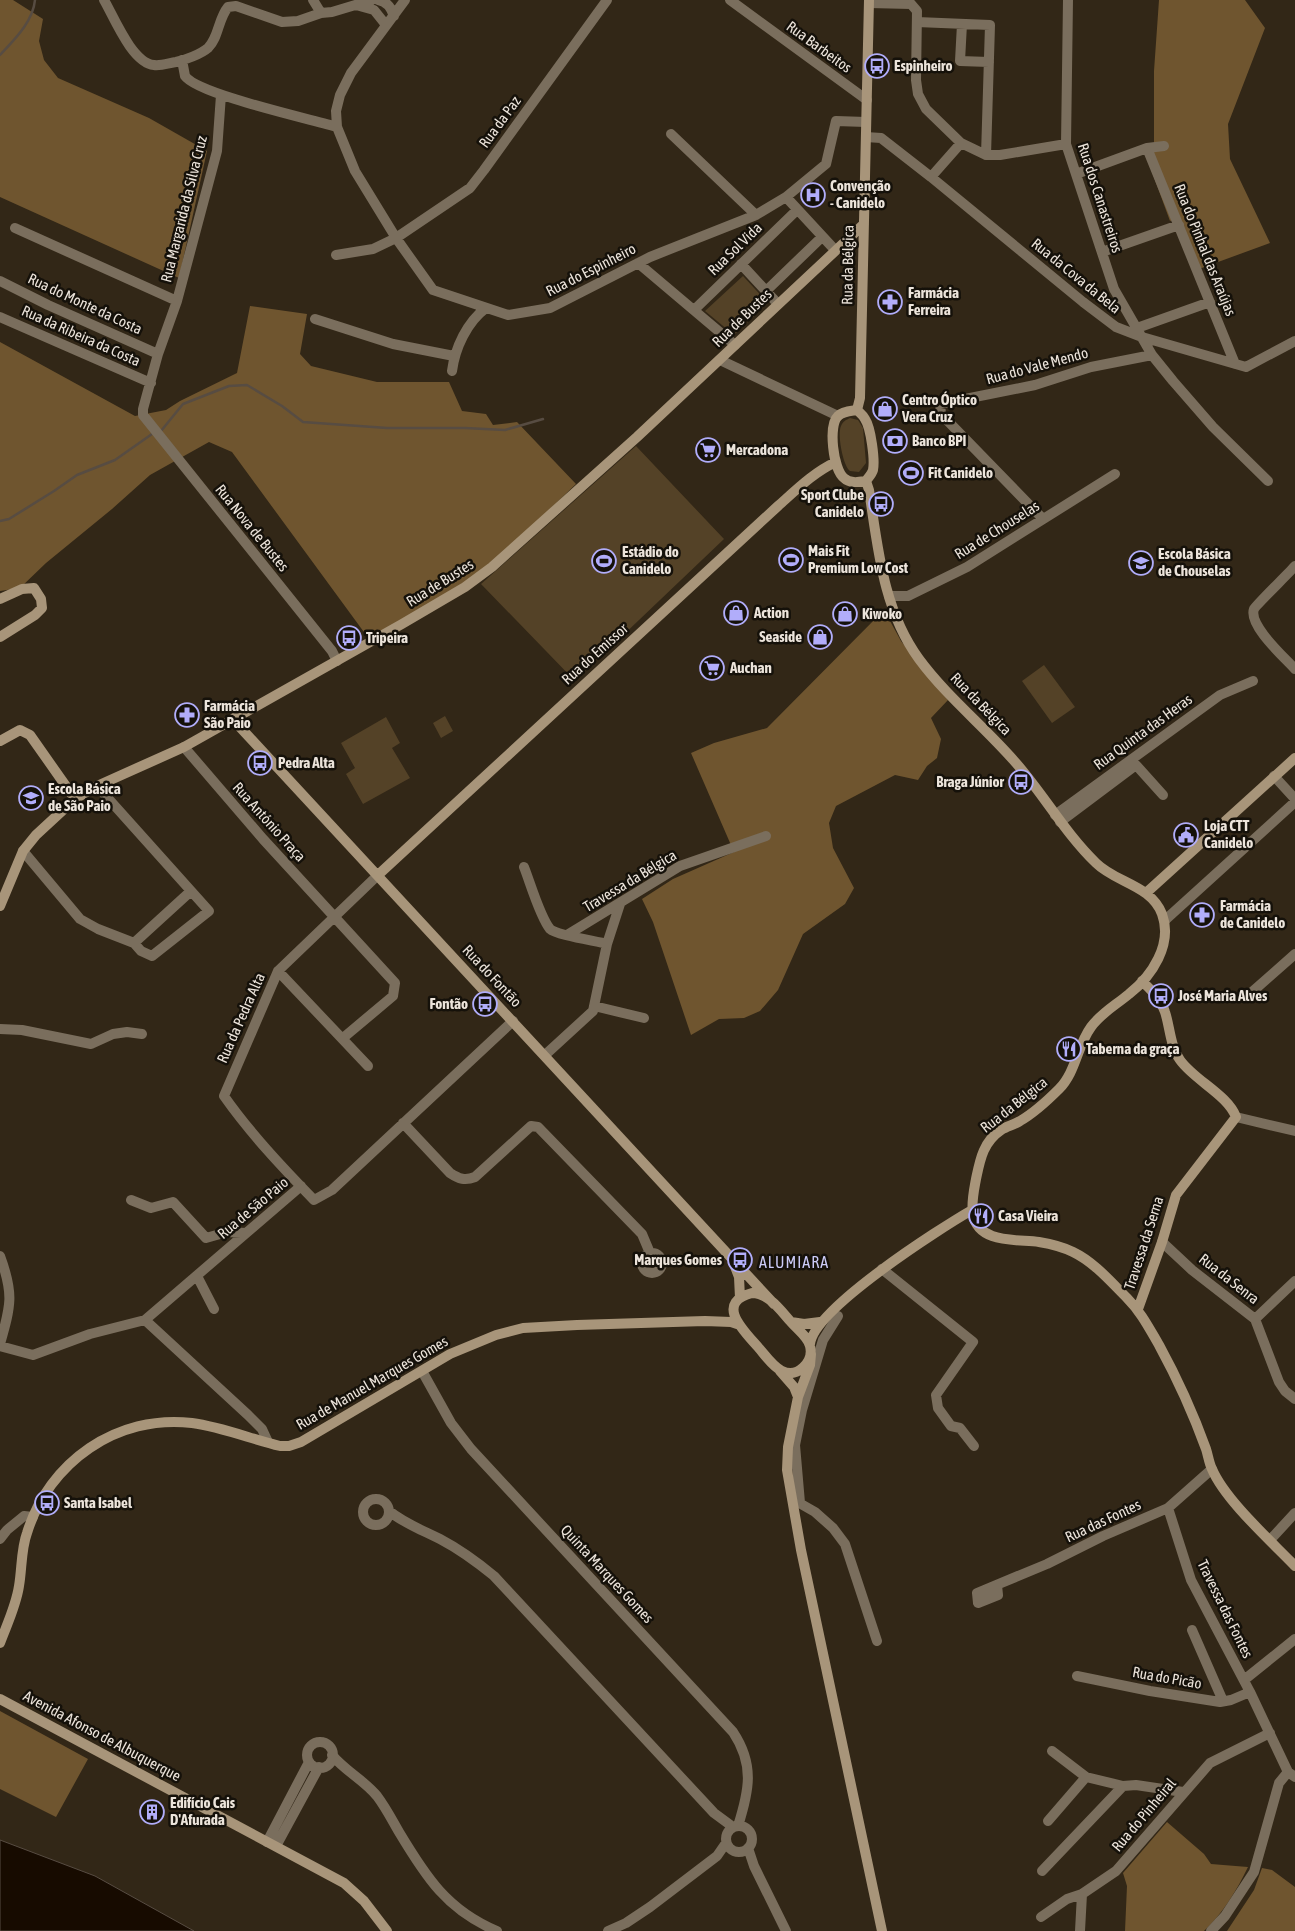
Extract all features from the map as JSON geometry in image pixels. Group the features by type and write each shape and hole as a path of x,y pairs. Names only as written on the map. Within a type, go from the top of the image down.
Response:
{"main road":[{"name":"Rua da Bélgica","path":"869,2 860,398 857,410 866,419 870,432 872,470 866,480 880,563 889,596 898,622 920,659 946,691 1014,760 1095,863 1106,872 1146,893 1156,903 1164,921 1166,934 1162,953 1142,981 1129,995 1094,1022 1084,1038 1067,1080 1059,1090 1020,1122 1001,1130 984,1148 980,1155 972,1210"},
{"name":"Rua de Bustes","path":"0,906 23,851 36,835 75,799 98,786 184,747 451,595 492,567 720,360 834,250 864,224"},
{"path":"857,410 847,411 838,416 833,423 832,433 836,462 844,478 855,482 866,480"},
{"name":"Rua do Emissor","path":"378,875 778,506 826,466 836,462"},
{"path":"0,599 22,589 34,588 41,599 42,608 35,615 0,637"},
{"name":"Rua do Fontão","path":"234,718 239,726 545,1054 791,1322 810,1349"},
{"path":"0,741 20,730 30,735 75,799"},
{"path":"1146,893 1295,758"},
{"path":"1142,981 1158,999 1164,1010 1173,1047 1178,1058 1186,1068 1224,1101 1236,1117"},
{"name":"Travessa da Serna","path":"1138,1309 1162,1242 1176,1195 1236,1117"},
{"path":"882,1931 795,1501 787,1470 788,1447 798,1397 810,1365 811,1337 820,1322 882,1269 932,1234 972,1210 976,1224 982,1230 998,1238 1038,1242 1062,1247 1077,1254 1089,1262 1138,1309 1174,1373 1212,1469 1220,1484 1238,1507 1295,1566"},
{"name":"Rua do Fontão","path":"728,1255 739,1277 735,1318 738,1324"},
{"path":"705,1321 718,1317 752,1293 760,1294 774,1304"},
{"name":"Rua de Manuel Marques Gomes","path":"0,1643 15,1604 26,1535 45,1493 69,1464 103,1439 140,1425 194,1423 285,1446 297,1444 467,1346 496,1335 523,1328 577,1324 705,1321 738,1324"},
{"path":"791,1322 804,1324 820,1322"},
{"path":"738,1324 792,1384 798,1397"},
{"path":"778,1368 788,1373 800,1370 805,1365 810,1349"},
{"name":"Avenida Afonso de Albuquerque","path":"0,1699 350,1887 364,1901 387,1931"}],"street":[{"path":"104,0 135,54 140,59 154,66 182,60 208,48 216,35 223,13 228,7 236,6 282,22 298,21 372,0"},
{"path":"313,0 321,13"},
{"path":"378,0 384,1 390,7 394,16"},
{"name":"Rua do Espinheiro","path":"405,0 351,73 340,95 336,111 337,127 354,171 396,238 434,290 508,315 550,308 638,263 756,216 786,197 826,164 836,122 866,122"},
{"name":"Rua da Paz","path":"336,255 373,249 396,238 470,188 607,0"},
{"name":"Rua Barbeitos","path":"730,0 866,100"},
{"name":"Rua dos Canastreiros","path":"1068,0 1066,144 1114,289 1152,355 1212,427 1268,482"},
{"path":"869,2 912,4 917,11 916,80 918,94 926,109 961,143 986,155 1000,155 1066,144"},
{"path":"355,5 374,10 386,25"},
{"path":"917,22 990,25 986,155"},
{"path":"962,24 960,61 989,62"},
{"path":"182,60 183,70 188,80 220,95 337,127"},
{"name":"Rua Margarida da Silva Cruz","path":"143,416 142,408 151,383 158,354 177,301 217,151 220,95"},
{"path":"671,134 756,216"},
{"name":"Rua da Cova da Bela","path":"866,137 881,138 1116,327 1139,332 1246,366 1295,341"},
{"path":"931,177 961,143"},
{"path":"1076,174 1147,148 1164,146"},
{"name":"Rua do Pinhal das Araújas","path":"1147,148 1235,364"},
{"path":"786,197 834,250"},
{"name":"Rua Sol Vida","path":"694,310 797,210"},
{"path":"1102,252 1179,224"},
{"path":"15,228 177,301"},
{"path":"766,290 822,237"},
{"path":"638,263 735,345"},
{"path":"741,264 778,304"},
{"name":"Rua do Monte da Costa","path":"0,281 48,305 158,354"},
{"path":"1139,332 1210,302"},
{"path":"452,370 454,356 474,317 486,308"},
{"name":"Rua da Ribeira da Costa","path":"0,317 151,383"},
{"path":"315,319 393,344 454,356"},
{"name":"Rua do Vale Mendo","path":"1043,519 941,414 940,404 1035,385 1091,367 1152,355"},
{"path":"720,360 838,416"},
{"name":"Rua Nova de Bustes","path":"143,416 332,651 337,660"},
{"name":"Rua de Chouselas","path":"889,596 908,596 967,567 1115,474"},
{"path":"1295,566 1254,608 1253,618 1257,628 1295,669"},
{"name":"Rua Quinta das Heras","path":"1058,818 1220,695 1253,681"},
{"name":"Rua António Praça","path":"184,747 263,840 395,983 393,996 343,1038"},
{"name":"Rua Quinta das Heras","path":"1058,818 1136,764 1163,795"},
{"path":"1164,921 1295,801 1274,776"},
{"path":"23,851 80,918 134,944 141,951 152,956 209,911 98,786"},
{"name":"Travessa da Bélgica","path":"567,935 680,866 766,836"},
{"path":"524,866 551,930 607,944"},
{"name":"Rua da Pedra Alta","path":"301,1186 261,1142 224,1096 278,971 378,875"},
{"path":"134,944 191,891"},
{"path":"545,1054 593,1011 607,944 620,904"},
{"path":"1252,992 1295,954"},
{"path":"278,971 368,1066"},
{"path":"594,1006 644,1018"},
{"name":"Rua de São Paio","path":"0,1345 33,1355 90,1334 145,1320 301,1186 314,1200 332,1190 514,1021"},
{"path":"0,1028 22,1030 91,1044 113,1034 127,1032 142,1034"},
{"path":"1236,1117 1295,1130"},
{"path":"403,1123 450,1173 457,1178 465,1180 476,1177 531,1126 538,1127 642,1234 650,1253"},
{"path":"131,1200 151,1208 173,1202 206,1238 227,1232 246,1233"},
{"name":"Rua da Senra","path":"1162,1242 1192,1270 1255,1318 1279,1382 1285,1391 1295,1399"},
{"path":"0,1256 4,1274 10,1288 9,1313 0,1345"},
{"path":"882,1269 973,1342 936,1395 938,1408 951,1426 960,1428 974,1446"},
{"path":"197,1276 214,1309"},
{"path":"1255,1318 1295,1281"},
{"path":"838,1316 823,1340 802,1410 795,1445 795,1501 815,1512 833,1528 845,1544 877,1641"},
{"path":"145,1320 248,1415 262,1429 268,1442"},
{"name":"Quinta Marques Gomes","path":"422,1371 448,1417 470,1449 734,1732 747,1761 749,1783 746,1803 734,1832 752,1837 741,1851"},
{"name":"Rua das Fontes","path":"996,1585 1047,1564 1103,1536 1168,1508 1212,1469"},
{"name":"Travessa das Fontes","path":"1168,1508 1191,1580 1292,1775"},
{"path":"1270,1540 1295,1513"},
{"path":"0,1539 7,1530 24,1516 33,1517"},
{"path":"387,1516 440,1539 462,1552 494,1576 714,1813 734,1832"},
{"path":"1192,1630 1223,1701"},
{"path":"1244,1680 1295,1639"},
{"name":"Rua do Picão","path":"1078,1676 1150,1691 1223,1701 1231,1700 1250,1692"},
{"name":"Rua do Pinheiral","path":"1041,1917 1067,1899 1082,1894 1116,1871 1182,1792 1210,1763 1270,1733"},
{"path":"271,1844 318,1765 332,1759 332,1750 326,1744 323,1742 314,1743 307,1752 318,1765 341,1766"},
{"path":"1052,1751 1086,1777 1123,1786 1136,1785 1182,1792"},
{"path":"332,1755 341,1766 359,1778 377,1796 421,1869 441,1894 469,1917 498,1931"},
{"path":"1211,1931 1225,1916 1254,1872 1279,1783 1292,1775"},
{"path":"1048,1821 1086,1777"},
{"path":"1042,1871 1123,1786"},
{"path":"734,1832 731,1850 741,1851 754,1866 786,1931"},
{"path":"608,1931 644,1911 717,1856 734,1832"},
{"path":"717,1856 741,1851"},
{"path":"1080,1931 1082,1894"}],"shaded area":[{"path":"0,0 13,0 43,19 39,41 44,60 58,78 149,118 207,151 179,278 0,197"},
{"path":"1159,0 1245,0 1265,28 1228,124 1230,159 1270,243 1199,269 1179,217 1170,221 1145,153 1154,151 1154,71"},
{"path":"743,276 768,303 734,335 705,311"},
{"path":"250,306 307,314 300,354 311,366 377,382 449,382 462,411 486,414 493,425 517,422 576,484 477,579 451,591 369,639 232,452 209,442 150,475 46,563 20,588 0,591 0,342 135,416 166,410 180,401 237,373"},
{"path":"850,418 858,420 863,428 866,463 859,472 850,471 847,468 841,450 841,426"},
{"name":"Estádio do Canidelo","path":"636,446 724,539 575,681 481,584"},
{"path":"884,610 901,641 948,700 931,718 941,739 937,758 927,766 918,780 895,775 836,806 829,823 833,848 854,888 845,904 803,934 778,990 760,1011 744,1018 719,1019 691,1035 653,922 642,899 673,879 734,852 691,753 714,743 767,728"},
{"path":"1044,665 1075,707 1052,723 1022,681"},
{"path":"445,716 453,731 441,738 433,723"},
{"path":"386,717 400,743 392,748 410,778 363,804 346,774 355,768 341,743"},
{"path":"0,1711 88,1759 56,1817 0,1789"},
{"path":"1167,1822 1204,1854 1211,1864 1248,1867 1229,1901 1204,1931 1125,1931 1127,1886 1123,1873"},
{"path":"0,1840 95,1876 194,1931 0,1931"},
{"path":"1262,1868 1272,1870 1295,1887 1295,1931 1227,1931 1254,1890"}],"waterway":[{"path":"0,55 27,23 35,0"},
{"path":"161,431 183,404 229,386 247,385 282,406 303,422 387,428 505,430 543,419"},
{"path":"0,521 9,519 77,475 115,460 152,434"}],"place":[{"name":"Espinheiro","path":"877,66"},
{"name":"Convenção - Canidelo","path":"813,195"},
{"name":"Farmácia Ferreira","path":"890,302"},
{"name":"Centro Óptico Vera Cruz","path":"885,409"},
{"name":"Banco BPI","path":"895,441"},
{"name":"Mercadona","path":"708,450"},
{"name":"Fit Canidelo","path":"911,473"},
{"name":"Sport Clube Canidelo","path":"881,504"},
{"name":"Mais Fit Premium Low Cost","path":"791,560"},
{"name":"Estádio do Canidelo","path":"604,561"},
{"name":"Escola Básica de Chouselas","path":"1141,563"},
{"name":"Action","path":"736,613"},
{"name":"Kiwoko","path":"845,614"},
{"name":"Seaside","path":"820,637"},
{"name":"Tripeira","path":"349,638"},
{"name":"Auchan","path":"712,668"},
{"name":"Farmácia São Paio","path":"187,715"},
{"name":"Pedra Alta","path":"260,763"},
{"name":"Braga Júnior","path":"1021,782"},
{"name":"Escola Básica de São Paio","path":"31,798"},
{"name":"Loja CTT Canidelo","path":"1186,835"},
{"name":"Farmácia de Canidelo","path":"1202,915"},
{"name":"José Maria Alves","path":"1161,996"},
{"name":"Fontão","path":"485,1004"},
{"name":"Taberna da graça","path":"1069,1049"},
{"name":"Casa Vieira","path":"981,1216"},
{"name":"Marques Gomes","path":"740,1260"},
{"name":"Santa Isabel","path":"47,1503"},
{"name":"Edifício Cais D'Afurada","path":"152,1812"}],"district":[{"name":"ALUMIARA","path":"794,1262"}]}
